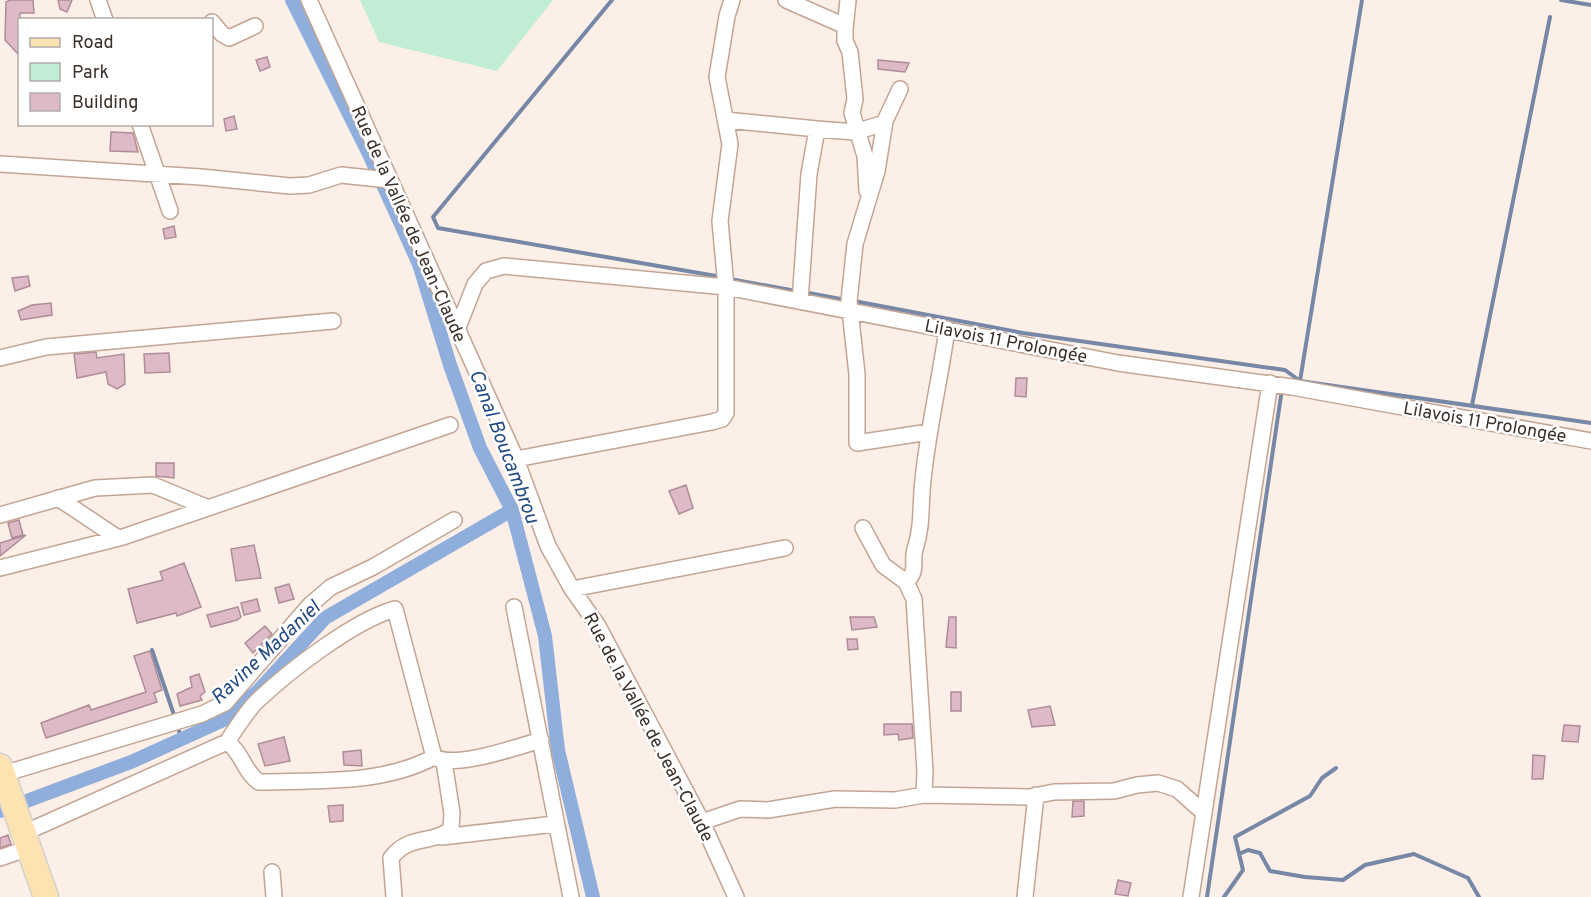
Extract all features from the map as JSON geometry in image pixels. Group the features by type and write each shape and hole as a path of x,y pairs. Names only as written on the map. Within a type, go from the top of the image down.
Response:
{"main road":[{"path":"2,774 46,897"}],"street":[{"path":"98,0 104,18"},
{"name":"Rue de la Vallée de Jean-Claude","path":"309,0 516,459 548,546 572,589 598,626 702,822 736,897"},
{"path":"516,459 722,419 726,413 726,287 720,220 730,144 717,77 727,16 732,0"},
{"path":"786,0 845,26"},
{"path":"848,0 845,26 855,99 852,113 865,156 868,203"},
{"path":"213,23 229,38 255,26"},
{"path":"900,89 884,128 877,171 855,244 850,311 857,374 857,442 929,432"},
{"path":"726,120 857,132 878,125 884,128"},
{"path":"141,126 170,211"},
{"path":"800,301 809,174 818,129"},
{"path":"0,164 290,186 309,185 340,175 389,180"},
{"name":"Lilavois 11 Prolongée","path":"457,330 475,284 486,271 504,266 726,287 1118,363 1270,383 1591,441"},
{"path":"0,358 46,347 333,321"},
{"path":"906,582 914,574 916,564 914,554 922,527 922,482 947,329"},
{"path":"1191,897 1270,383"},
{"path":"0,568 118,538 450,425"},
{"path":"0,515 95,488 153,485 206,507"},
{"path":"58,498 118,538"},
{"path":"2,774 202,714 225,703 310,605 331,587 373,567 454,520"},
{"path":"863,528 883,566 906,582 914,599 925,771 924,795"},
{"path":"572,589 785,548"},
{"path":"514,607 571,897"},
{"path":"0,858 25,835 227,742 256,703 290,674 361,623 395,609 452,813 451,829 442,837"},
{"path":"227,742 235,747 249,776 259,783 385,775 439,760 541,740"},
{"path":"702,822 740,809 768,810 835,799 895,800 924,795 1036,795 1114,791 1158,783 1177,789 1204,813"},
{"path":"1025,897 1036,795"},
{"path":"394,897 392,858 399,848 415,840 555,824"},
{"path":"272,872 274,897"}],"green space":[{"path":"360,0 553,0 497,71 379,42"}],"building":[{"path":"33,0 34,13 20,13 18,18 18,54 5,40 6,2"},
{"path":"58,0 72,0 67,12 60,9"},
{"path":"267,57 270,67 260,71 256,60"},
{"path":"878,60 909,63 905,72 878,69"},
{"path":"234,116 237,129 226,131 224,119"},
{"path":"111,132 133,133 138,152 110,151"},
{"path":"174,226 176,237 165,239 163,229"},
{"path":"28,276 30,286 15,291 12,278"},
{"path":"51,303 52,315 21,320 18,311 32,305"},
{"path":"96,352 97,358 124,354 125,384 117,389 108,384 106,372 77,378 74,354"},
{"path":"169,353 170,372 145,373 144,354"},
{"path":"1016,378 1027,378 1026,397 1015,396"},
{"path":"156,463 174,463 174,478 156,476"},
{"path":"686,485 693,508 679,514 669,491"},
{"path":"19,520 23,535 12,538 8,523"},
{"path":"26,535 0,556 0,543"},
{"path":"254,545 261,578 236,581 231,549"},
{"path":"184,563 201,607 177,616 176,613 137,623 128,589 163,580 160,572"},
{"path":"289,584 294,599 279,603 275,588"},
{"path":"257,599 260,611 244,615 241,603"},
{"path":"238,607 241,617 237,620 211,627 207,615"},
{"path":"850,617 874,617 877,627 852,630"},
{"path":"949,617 956,617 956,648 946,647"},
{"path":"265,626 272,634 253,653 245,643"},
{"path":"847,639 857,639 858,649 848,650"},
{"path":"150,651 162,690 154,693 157,702 46,738 41,723 89,705 91,710 146,692 134,656"},
{"path":"199,674 205,692 200,696 202,700 180,706 177,694 192,687 190,677"},
{"path":"951,692 961,692 961,711 951,711"},
{"path":"1050,706 1055,725 1032,727 1028,710"},
{"path":"884,724 912,724 913,738 899,740 898,734 884,735"},
{"path":"1564,725 1580,726 1578,742 1562,741"},
{"path":"284,737 290,761 265,766 258,744"},
{"path":"361,750 362,766 344,765 343,752"},
{"path":"1533,755 1545,756 1543,779 1532,779"},
{"path":"1073,801 1084,801 1084,816 1072,817"},
{"path":"343,805 343,821 330,822 328,806"},
{"path":"8,835 11,844 0,848 0,838"},
{"path":"1118,880 1131,883 1128,896 1115,894"}],"waterway":[{"name":"Canal Boucambrou","path":"292,0 370,156 419,264 450,365 480,448 512,510 545,636 558,750 593,897"},
{"path":"612,0 433,217 438,228 722,277"},
{"path":"1300,381 1362,0"},
{"path":"1561,0 1591,5"},
{"path":"1472,405 1550,17"},
{"path":"730,279 796,291"},
{"path":"803,292 846,300"},
{"path":"854,301 1023,333 1285,370 1300,381 1591,423"},
{"path":"1207,897 1282,389"},
{"name":"Ravine Madaniel","path":"0,811 131,762 228,718 259,690 325,618 512,510"},
{"path":"152,650 175,718"},
{"path":"177,725 182,740"},
{"path":"1224,897 1243,870 1235,837 1310,796 1322,778 1336,768"},
{"path":"1239,854 1248,850 1260,853 1270,871 1343,880 1365,865 1414,854 1468,878 1479,897"}]}
